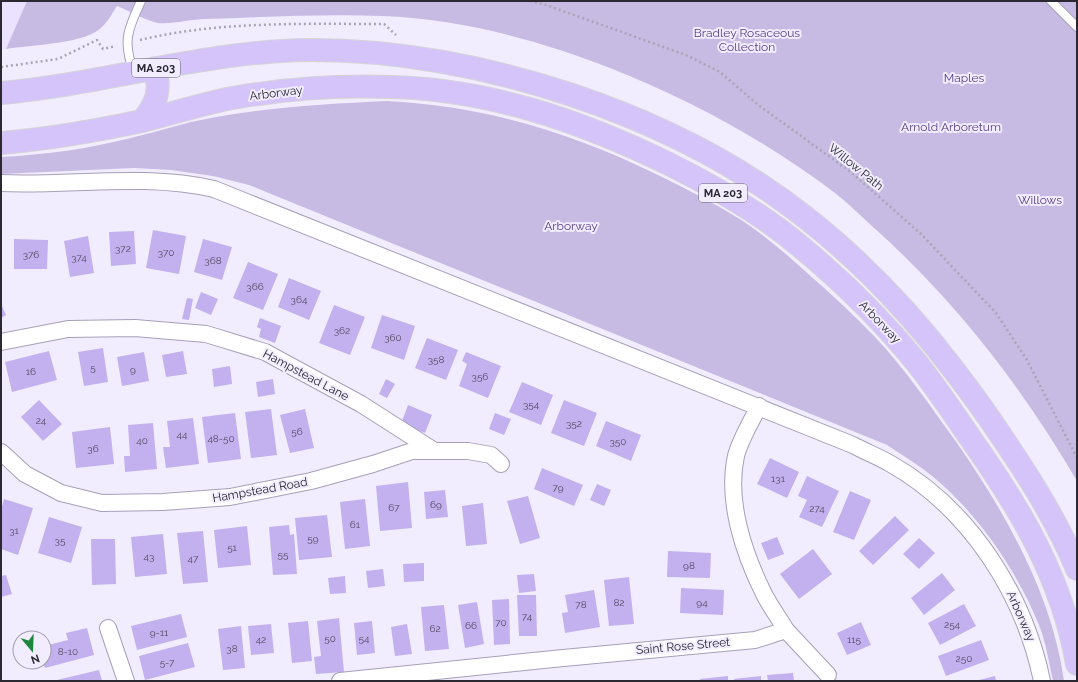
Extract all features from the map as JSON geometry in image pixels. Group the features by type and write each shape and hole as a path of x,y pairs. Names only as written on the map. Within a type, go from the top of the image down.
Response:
{"highway":[{"name":"MA 203","path":"1,93 66,86 230,55 298,50 371,53 430,61 527,81 582,98 648,125 718,160 762,186 814,224 867,272 917,323 957,373 1022,466 1056,524 1077,569"},
{"path":"143,120 153,106 159,91 155,68"},
{"name":"Arborway","path":"1,143 63,136 143,120 227,100 293,90 361,86 428,90 494,100 562,119 625,143 716,189 773,225 834,276 888,330 926,376 994,472 1033,535 1059,594 1072,638 1077,664"}],"street":[{"name":"Arborway","path":"1,183 157,181 187,183 214,189 759,406 853,445 892,465 938,499 959,518 984,549 1012,594 1034,647 1042,681"},
{"name":"Hampstead Lane","path":"1,342 68,329 135,328 206,334 265,352 361,404 433,450"},
{"path":"759,406 736,456 732,489 748,560 764,595 786,630 828,675"},
{"name":"Hampstead Road","path":"1,452 25,474 61,493 102,503 164,502 230,497 311,481 373,464 412,451 468,451 490,455 501,464"},
{"path":"108,628 126,681"},
{"name":"Saint Rose Street","path":"340,681 755,640 786,630"}],"lane":[{"path":"134,73 128,57 126,43 130,27 141,1"},
{"path":"1051,1 1077,27"}],"path":[{"name":"Willow Path","path":"530,1 546,5 686,55 720,72 757,104 852,173 921,234 996,313 1027,360 1077,458"},
{"path":"1,67 58,59 97,40 103,49 174,32 194,30 297,25 384,24"}],"shaded area":[{"path":"1,1 27,1 6,49 1,49"}],"green space":[{"name":"Arnold Arboretum","path":"27,1 1077,1 1077,481 1056,446 1010,378 985,346 932,285 903,255 845,201 809,174 755,139 699,108 640,80 555,48 499,33 441,21 382,16 360,15 205,19 159,23 144,19 117,6 103,26 96,32 85,37 58,43 6,49"},
{"name":"Arborway","path":"387,101 423,104 492,115 560,134 593,146 658,175 718,206 756,230 773,243 823,287 875,337 928,402 975,470 1009,527 1038,586 1058,649 1064,681 1053,681 1039,625 1029,603 1005,560 976,520 941,484 923,469 887,445 249,185 213,176 171,170 134,168 1,174 1,157 42,154 82,148 130,138 191,122 239,113 313,105"}],"building":[{"path":"153,230 186,236 179,274 146,268"},
{"path":"134,231 136,264 111,266 109,232"},
{"path":"88,236 94,273 70,277 64,241"},
{"path":"14,239 48,240 47,269 14,269"},
{"path":"203,239 232,247 222,280 194,272"},
{"path":"248,262 278,274 263,310 233,298"},
{"path":"289,278 321,291 309,320 278,307"},
{"path":"201,292 218,299 211,315 195,308"},
{"path":"187,298 193,299 189,320 182,319"},
{"path":"1,304 6,315 1,318"},
{"path":"334,305 365,317 350,355 319,343"},
{"path":"382,315 415,326 404,360 371,348"},
{"path":"260,318 281,326 275,343 259,337 261,329 257,327"},
{"path":"427,338 458,350 446,380 415,368"},
{"path":"103,348 108,382 84,386 78,352"},
{"path":"49,351 57,380 12,392 5,362"},
{"path":"183,351 187,374 166,377 162,355"},
{"path":"144,352 149,381 122,386 117,357"},
{"path":"466,352 501,366 488,398 459,386 467,364 462,361"},
{"path":"230,366 232,384 214,387 212,369"},
{"path":"273,379 275,394 258,397 256,382"},
{"path":"386,379 395,384 387,398 379,394"},
{"path":"522,382 553,395 541,425 509,412"},
{"path":"39,400 62,424 43,441 21,417"},
{"path":"564,400 597,413 584,446 551,433"},
{"path":"408,405 432,415 425,433 401,424"},
{"path":"271,409 277,455 251,458 245,412"},
{"path":"305,409 314,448 290,453 280,415"},
{"path":"235,413 241,459 208,463 202,417"},
{"path":"495,413 511,419 504,435 489,429"},
{"path":"193,418 199,464 166,468 163,447 170,447 167,421"},
{"path":"606,421 641,435 631,461 596,446"},
{"path":"153,423 157,469 125,472 124,456 130,456 128,425"},
{"path":"110,427 114,464 76,468 72,432"},
{"path":"770,458 799,472 787,498 757,484"},
{"path":"542,468 583,485 574,506 534,489"},
{"path":"807,476 839,491 822,527 799,517 807,500 798,496"},
{"path":"408,482 412,528 380,531 376,486"},
{"path":"597,484 611,490 604,506 590,500"},
{"path":"445,490 448,517 426,519 424,492"},
{"path":"850,491 871,500 854,540 833,532"},
{"path":"528,496 540,538 520,544 507,501"},
{"path":"4,499 33,508 18,555 1,549 1,510"},
{"path":"365,499 370,546 345,549 340,502"},
{"path":"483,503 487,544 466,546 462,506"},
{"path":"327,515 332,557 299,560 295,518"},
{"path":"895,516 909,530 873,565 859,551"},
{"path":"49,517 82,527 71,563 38,553"},
{"path":"289,525 290,535 294,534 297,574 273,575 269,527"},
{"path":"247,526 251,565 218,568 214,530"},
{"path":"203,531 208,582 183,584 177,533"},
{"path":"163,534 167,574 135,577 131,537"},
{"path":"777,537 784,554 768,560 761,543"},
{"path":"919,538 935,553 919,569 903,554"},
{"path":"91,539 115,539 116,584 92,585"},
{"path":"813,549 832,574 799,599 780,574"},
{"path":"668,551 711,553 710,578 667,577"},
{"path":"424,563 424,581 404,582 403,564"},
{"path":"383,569 385,586 368,588 366,571"},
{"path":"942,573 955,590 924,615 911,598"},
{"path":"534,574 536,591 519,593 517,575"},
{"path":"6,575 12,594 1,597 1,576"},
{"path":"345,576 346,593 330,594 328,578"},
{"path":"629,577 634,624 609,626 604,580"},
{"path":"681,588 724,590 723,615 680,613"},
{"path":"594,590 600,627 565,633 562,613 568,612 565,595"},
{"path":"517,595 536,595 537,636 519,636"},
{"path":"509,599 510,644 494,645 492,600"},
{"path":"477,602 484,644 465,648 458,605"},
{"path":"964,604 976,626 940,645 928,623"},
{"path":"444,605 449,649 425,651 421,607"},
{"path":"181,614 187,637 137,650 131,626"},
{"path":"339,618 344,672 316,674 314,657 321,656 317,621"},
{"path":"308,621 312,661 292,663 288,623"},
{"path":"372,621 375,653 357,655 354,623"},
{"path":"861,622 871,645 847,655 837,633"},
{"path":"271,624 274,653 251,655 248,626"},
{"path":"407,624 412,654 395,656 391,627"},
{"path":"241,626 245,668 223,670 218,629"},
{"path":"87,628 94,655 52,666 52,644 68,640 66,633"},
{"path":"981,640 989,660 946,676 938,656"},
{"path":"188,643 195,667 145,680 139,656"},
{"path":"99,670 102,681 57,681 57,680"},
{"path":"793,673 794,681 768,681 767,675"},
{"path":"728,676 728,681 700,681 700,679"},
{"path":"761,676 761,681 735,681 734,679"},
{"path":"995,676 996,681 979,681 979,680"}],"park label":[{"name":"Bradley Rosaceous Collection","path":"747,40"},
{"name":"Maples","path":"964,78"},
{"name":"Willows","path":"1040,200"}]}
